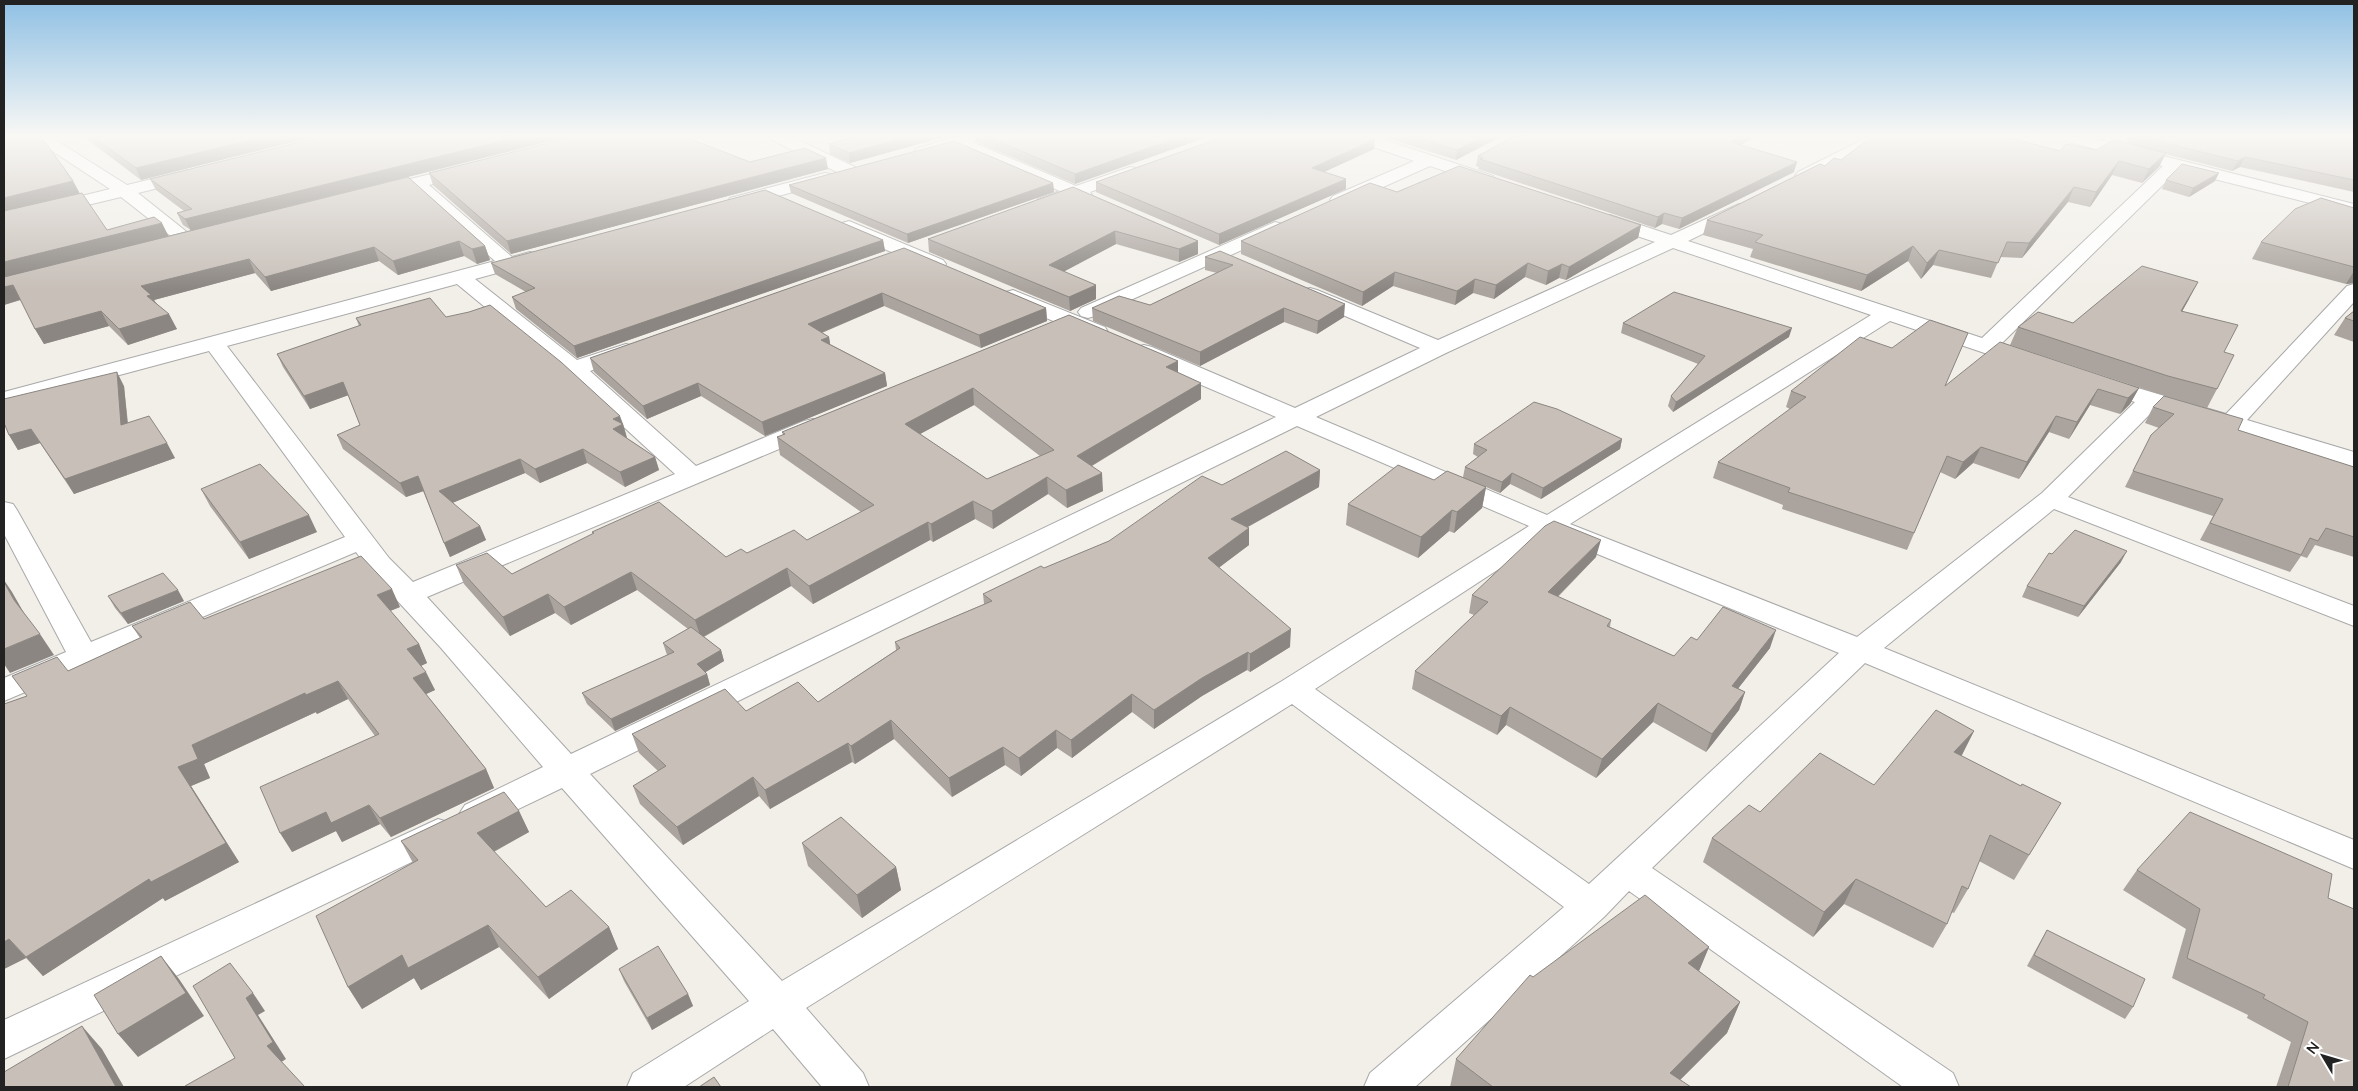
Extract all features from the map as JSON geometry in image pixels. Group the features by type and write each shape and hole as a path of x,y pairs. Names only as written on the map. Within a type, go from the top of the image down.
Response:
{"street":[{"path":"120,188 188,240"},
{"path":"4,220 137,188"},
{"path":"360,197 397,188"},
{"path":"423,188 509,264"},
{"path":"714,208 789,188"},
{"path":"1069,188 1102,203"},
{"path":"1029,208 1085,188"},
{"path":"1322,207 1366,188"},
{"path":"4,1040 568,771 1438,348 1673,242 1781,188"},
{"path":"1986,346 2150,188"},
{"path":"2270,188 2354,209"},
{"path":"770,193 805,208"},
{"path":"1582,211 2050,368"},
{"path":"831,219 962,275"},
{"path":"1042,332 1070,320 1208,250 1296,219"},
{"path":"170,244 207,235"},
{"path":"881,262 937,242"},
{"path":"1208,250 1243,265"},
{"path":"4,399 546,254"},
{"path":"462,277 574,369 692,476"},
{"path":"989,286 1549,525 1862,650 2354,856"},
{"path":"1296,288 1438,348"},
{"path":"2231,423 2353,293"},
{"path":"648,1087 778,1004 1292,689 1549,525 1887,314"},
{"path":"214,343 379,564 410,594 778,1004 848,1087"},
{"path":"574,369 639,346"},
{"path":"2077,376 2150,401 2354,460"},
{"path":"1399,1083 1591,906 1626,870 1862,650 2051,499 2150,401"},
{"path":"410,594 830,419"},
{"path":"2051,499 2354,617"},
{"path":"4,510 84,656"},
{"path":"4,690 361,540"},
{"path":"1292,689 1591,906"},
{"path":"1626,870 1938,1087"}],"building":[{"path":"4,188 45,188 4,198"},
{"path":"162,188 311,188 185,219 177,213 192,209"},
{"path":"364,188 420,188 485,246 472,249 459,241 393,261 374,247 265,277 249,259 141,286 151,295 147,296 169,314 119,329 101,311 35,329 13,285 4,287 4,277"},
{"path":"446,188 711,188 507,241"},
{"path":"796,188 1039,188 907,234"},
{"path":"1070,188 1075,188 1198,241 1179,249 1115,231 1049,265 1096,285 1069,297 928,239"},
{"path":"1110,188 1325,188 1219,234"},
{"path":"1359,188 1385,188 1397,192 1407,188 1527,188 1641,225 1569,267 1562,264 1548,271 1528,263 1496,285 1475,279 1457,291 1395,272 1363,292 1241,241"},
{"path":"1569,188 1744,188 1682,218 1664,213 1658,217"},
{"path":"1772,188 2073,188 2029,243 2007,242 1998,263 1939,250 1927,263 1913,246 1867,275 1755,242 1763,235 1707,220"},
{"path":"2078,188 2099,188 2096,192"},
{"path":"765,190 883,240 574,346 512,297 535,288 491,263"},
{"path":"82,193 107,230 154,217 162,223 4,262 4,211"},
{"path":"2321,198 2354,208 2354,267 2261,242 2295,209"},
{"path":"904,248 1046,308 979,335 882,293 808,324 829,337 821,340 885,373 762,422 698,383 643,406 590,358"},
{"path":"1220,251 1345,304 1318,321 1284,308 1200,352 1092,308 1119,296 1150,305 1233,265 1205,257"},
{"path":"2142,266 2198,282 2181,311 2238,325 2224,352 2234,355 2217,389 2168,376 2018,327 2038,312 2073,323"},
{"path":"1674,292 1792,328 1676,402 1671,396 1705,356 1623,323"},
{"path":"430,298 446,317 490,305 561,362 620,416 613,419 623,424 613,429 655,457 620,472 583,449 535,469 520,459 439,491 480,526 444,543 418,476 400,483 337,435 360,425 343,382 304,396 277,354 361,325 356,318"},
{"path":"2354,311 2354,321 2345,318"},
{"path":"1069,315 1178,361 1166,367 1201,383 1077,456 1102,473 1066,490 1047,477 992,511 973,501 931,524 928,522 809,586 787,568 695,620 631,572 564,607 548,594 503,617 456,565 487,553 512,574 594,533 592,532 659,502 726,557 741,549 747,553 794,530 807,540 874,505 777,437 785,434 782,432","holes":["973,388 1054,450 987,479 905,424"]},
{"path":"1930,320 1968,333 1945,386 2000,342 2139,388 2128,398 2098,389 2077,422 2056,416 2027,462 1981,447 1963,462 1947,456 1914,533 1788,492 1790,488 1718,462 1806,397 1791,391 1860,337 1892,348"},
{"path":"117,372 121,425 149,416 167,443 65,479 31,429 9,435 4,423 4,399"},
{"path":"2164,396 2243,419 2238,430 2354,467 2354,537 2326,528 2318,541 2310,538 2301,555 2210,523 2223,499 2133,471 2151,435 2174,414 2153,407"},
{"path":"1534,402 1557,409 1622,439 1543,488 1512,473 1502,482 1465,467 1487,450 1474,444"},
{"path":"1286,451 1320,470 1231,519 1249,528 1208,558 1291,629 1250,654 1248,652 1202,678 1154,710 1132,694 1071,740 1056,730 1019,758 1003,747 949,778 891,720 851,746 848,743 765,790 753,777 677,827 633,786 666,766 632,734 725,689 746,711 798,682 818,702 900,648 895,642 992,601 983,594 1041,566 1044,568 1109,541 1202,476 1222,485"},
{"path":"260,464 309,515 240,542 201,489"},
{"path":"1398,465 1434,480 1447,471 1486,487 1457,512 1452,510 1421,537 1348,504"},
{"path":"1554,521 1601,540 1548,592 1611,620 1607,626 1674,656 1691,637 1697,640 1723,607 1776,630 1732,686 1745,692 1712,734 1658,703 1602,759 1510,707 1501,716 1415,671 1488,602 1472,595 1545,526"},
{"path":"2075,530 2127,551 2084,606 2027,586 2049,553 2052,554"},
{"path":"361,556 392,589 377,595 419,644 407,649 426,672 413,678 486,769 380,818 369,805 331,823 326,812 280,833 260,787 379,734 338,681 306,695 305,693 192,745 198,759 178,767 226,843 151,882 149,879 26,957 9,939 4,942 4,704 27,696 12,676 57,657 68,671 142,637 132,626 190,602 204,619"},
{"path":"163,573 178,590 121,613 108,596"},
{"path":"4,582 14,600 40,634 4,649"},
{"path":"691,627 721,650 697,664 707,674 611,719 582,693 674,652 663,643"},
{"path":"1936,710 1974,731 1954,752 2021,786 2022,784 2061,803 2029,855 1990,835 1968,889 1962,886 1947,924 1856,879 1824,912 1712,838 1749,805 1760,812 1820,753 1874,785"},
{"path":"504,792 519,811 477,833 546,907 571,890 609,927 538,977 488,925 408,968 402,955 348,987 316,916 418,860 401,841"},
{"path":"2190,812 2332,874 2328,898 2354,909 2354,1087 2288,1087 2308,1022 2263,998 2265,995 2187,958 2200,909 2137,870"},
{"path":"841,817 896,867 857,895 802,843"},
{"path":"1645,895 1709,947 1688,963 1740,1002 1670,1073 1691,1087 1493,1087 1456,1059 1530,975 1533,977"},
{"path":"2047,930 2145,979 2133,1007 2034,955"},
{"path":"658,946 688,994 647,1018 619,969"},
{"path":"161,956 186,993 118,1034 94,995"},
{"path":"230,963 253,993 246,998 273,1042 267,1046 305,1087 185,1086 235,1058 193,986"},
{"path":"82,1026 116,1087 4,1087 4,1072"},
{"path":"714,1077 721,1087 699,1087"}]}
